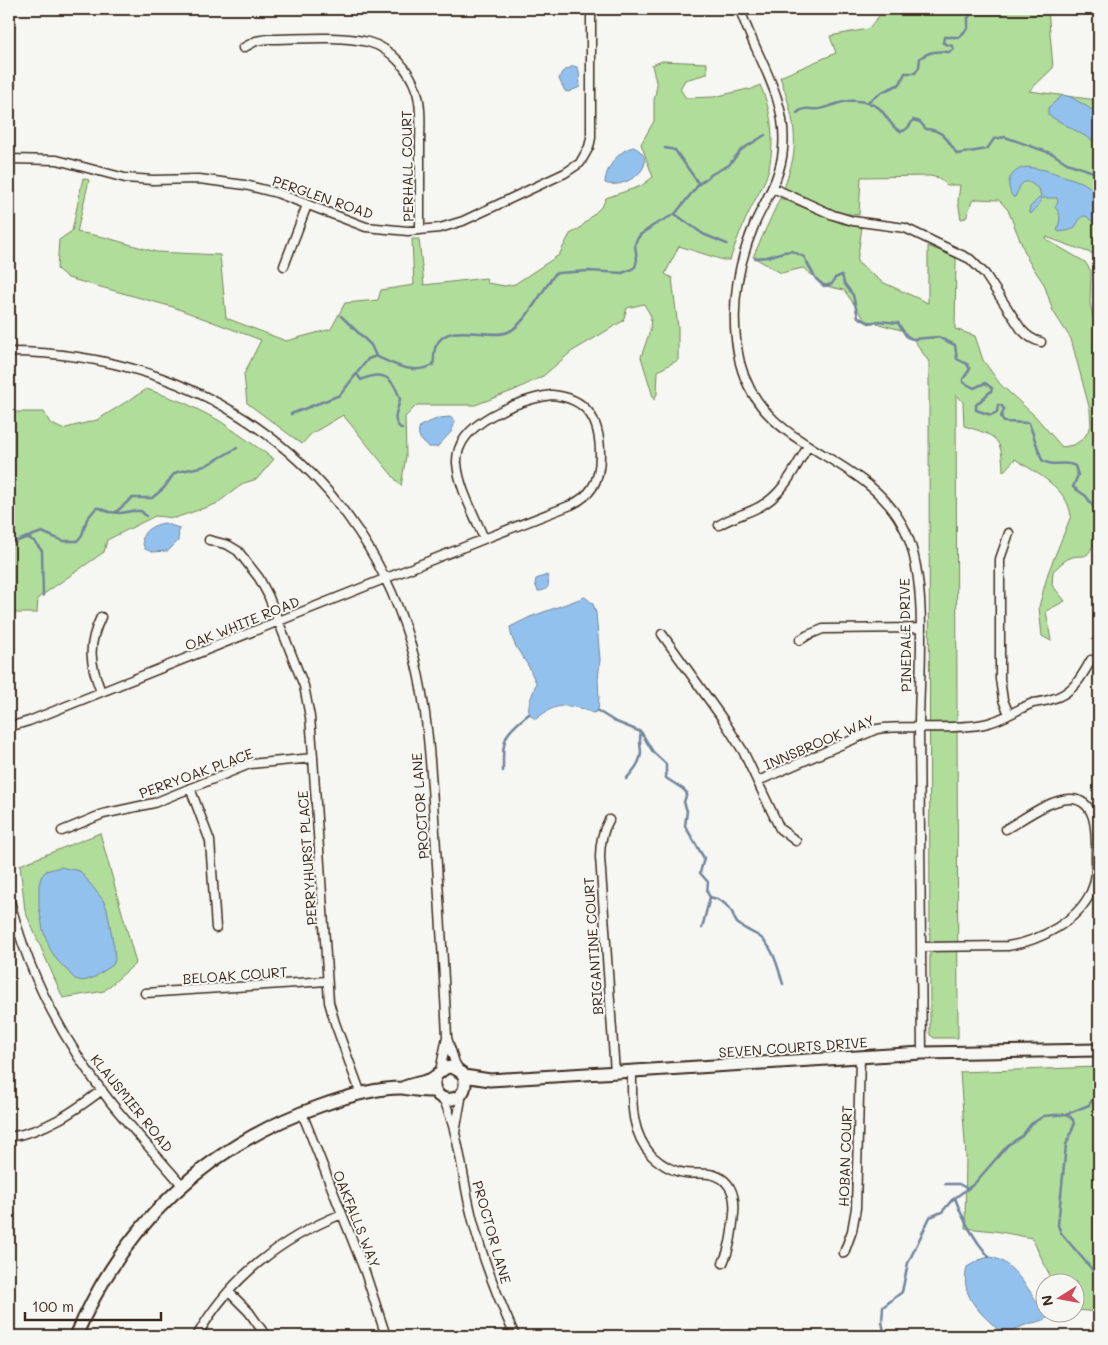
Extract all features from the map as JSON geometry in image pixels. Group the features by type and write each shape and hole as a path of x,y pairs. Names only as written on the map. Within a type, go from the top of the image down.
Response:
{"street":[{"name":"PERGLEN ROAD","path":"9,159 57,160 125,178 224,181 277,193 366,227 398,231 440,228 463,221 565,174 580,163 585,156 591,138 591,9"},
{"name":"PINEDALE DRIVE","path":"740,9 776,93 783,120 783,151 773,188 744,249 738,274 735,313 737,349 742,367 749,384 765,410 782,428 859,477 887,501 896,513 911,543 914,555 919,589 920,628 920,947 922,1053"},
{"name":"PERHALL COURT","path":"243,48 256,41 268,39 353,40 368,42 378,46 403,66 418,94 420,122 420,230"},
{"path":"773,188 833,215 854,221 905,228 970,259 986,274 1021,330 1035,341 1041,342"},
{"path":"284,266 308,205"},
{"name":"PROCTOR LANE","path":"9,352 71,356 111,364 160,378 222,406 258,427 287,450 333,497 358,529 386,578 415,660 425,716 432,779 447,1037 455,1063 462,1074"},
{"name":"OAK WHITE ROAD","path":"9,727 29,721 572,505 582,499 592,489 600,466 600,441 593,418 577,402 566,396 540,396 496,413 472,429 464,439 459,451 458,469 464,490 484,539"},
{"path":"719,525 737,515 758,508 773,498 781,490 808,446"},
{"path":"1009,533 1000,559 1001,690 1009,714"},
{"name":"PERRYHURST PLACE","path":"209,540 228,545 238,551 248,562 268,595 304,686 310,717 331,1012 361,1094"},
{"path":"101,617 94,634 91,650 92,665 101,692"},
{"path":"800,640 823,629 920,628"},
{"path":"662,634 722,718 743,751 780,829 796,840"},
{"name":"INNSBROOK WAY","path":"758,781 865,733 890,727 977,726 992,722 1034,703 1050,700 1066,693 1078,683 1092,660"},
{"name":"PERRYOAK PLACE","path":"62,831 103,814 143,806 250,764 313,758"},
{"path":"190,788 210,841 216,928"},
{"path":"920,947 1008,946 1021,944 1058,928 1088,898 1095,881 1096,832 1093,816 1084,804 1069,799 1056,801 1006,830"},
{"name":"BRIGANTINE COURT","path":"609,820 603,831 600,846 615,1073"},
{"name":"KLAUSMIER ROAD","path":"9,897 19,932 40,985 62,1029 102,1090 182,1185"},
{"path":"9,935 19,932"},
{"name":"BELOAK COURT","path":"145,993 328,981"},
{"name":"PROCTOR LANE","path":"437,1074 447,1037"},
{"name":"SEVEN COURTS DRIVE","path":"462,1074 490,1080 922,1053 1099,1050"},
{"name":"HOBAN COURT","path":"844,1253 852,1232 856,1208 860,1058"},
{"path":"76,1336 95,1296 123,1250 144,1224 182,1185 231,1148 253,1135 302,1113 361,1094 402,1088 437,1074 448,1067 462,1074 465,1083 463,1091 457,1098 451,1100 439,1095 402,1088"},
{"path":"632,1072 632,1105 635,1125 642,1142 652,1156 667,1167 680,1172 718,1176 731,1189 734,1201 732,1236 723,1263"},
{"path":"437,1074 433,1082 439,1095"},
{"name":"SEVEN COURTS DRIVE","path":"463,1091 490,1080"},
{"path":"9,1137 28,1133 52,1124 78,1109 102,1090"},
{"name":"PROCTOR LANE","path":"455,1132 463,1091"},
{"name":"PROCTOR LANE","path":"439,1095 455,1132 472,1218 493,1285 515,1336"},
{"name":"OAKFALLS WAY","path":"302,1113 373,1294 386,1336"},
{"path":"197,1336 229,1292 253,1267 282,1244 309,1228 342,1214"},
{"path":"229,1292 253,1316 266,1336"}],"green space":[{"path":"885,9 1048,9 1053,68 1029,91 1096,100 1099,102 1099,256 1046,237 1047,240 1085,262 1091,271 1090,303 1099,346 1099,545 1093,545 1086,555 1068,559 1053,571 1052,585 1065,601 1046,611 1051,641 1042,636 1039,607 1048,573 1071,516 1069,506 1058,489 1050,482 1015,459 1003,472 1001,451 996,440 984,432 964,426 963,402 956,394 958,1038 934,1038 930,1035 929,362 914,340 901,330 865,320 844,290 826,286 803,268 781,273 753,257 780,198 843,224 862,227 857,262 882,282 928,303 928,246 956,258 955,329 975,336 983,360 1000,384 1035,416 1062,447 1074,445 1084,438 1091,426 1090,410 1071,339 1053,311 1044,284 1028,260 1008,210 999,200 977,199 972,201 966,218 961,219 958,201 960,185 947,185 939,178 930,176 861,177 859,215 841,213 784,189 793,158 794,137 789,107 780,77 836,53 830,36 868,29"},
{"path":"662,61 707,63 707,74 685,80 680,89 686,98 714,97 750,90 760,85 770,115 772,147 766,178 743,226 730,260 723,260 679,246 665,274 672,278 678,328 678,360 658,371 657,394 654,400 641,357 650,331 651,316 644,304 627,308 623,321 571,352 543,376 515,390 475,405 417,405 405,417 406,456 401,486 343,415 311,434 302,444 247,403 244,374 261,340 173,307 68,278 57,269 59,240 72,231 83,178 89,180 77,232 104,237 156,252 220,255 226,318 286,341 331,329 345,303 378,300 381,290 414,285 412,239 419,239 424,285 486,278 487,283 505,286 515,284 559,255 570,234 579,229 603,205 606,198 641,186 653,177 641,144 654,121 654,100 657,86 652,65"},
{"path":"147,389 185,403 220,421 274,459 257,479 244,483 216,504 175,518 155,516 107,540 104,552 38,598 37,613 9,613 9,412 44,412 50,423 62,429 97,420"},
{"path":"100,833 136,963 104,991 63,998 25,911 20,865"},
{"path":"1099,1067 1099,1312 1086,1311 1086,1272 1048,1272 1032,1238 965,1228 966,1156 960,1072"}],"water":[{"path":"573,66 577,67 579,71 580,87 568,92 565,91 559,79 562,72"},
{"path":"1063,95 1071,97 1099,114 1099,144 1048,115 1048,108"},
{"path":"634,147 642,153 645,160 643,168 631,179 622,183 605,183 607,172 614,160 623,152"},
{"path":"1027,167 1045,170 1082,182 1099,193 1099,223 1094,223 1086,216 1083,216 1074,228 1059,232 1057,230 1060,215 1055,207 1058,202 1057,198 1041,198 1039,205 1031,214 1029,212 1030,207 1041,196 1039,189 1029,182 1024,182 1015,197 1013,197 1009,187 1010,178 1013,174"},
{"path":"450,417 455,421 452,431 437,447 429,447 419,435 420,426 439,418"},
{"path":"164,523 179,528 178,541 168,551 152,552 145,549 143,539 146,531"},
{"path":"547,575 548,587 538,591 535,584 536,579"},
{"path":"585,597 593,604 596,613 600,660 598,711 593,713 576,707 563,706 550,709 536,719 531,716 529,708 536,682 514,643 510,627 530,617"},
{"path":"60,867 80,871 103,900 107,909 115,960 113,965 93,978 83,981 75,979 57,960 50,949 43,930 39,907 41,877 46,871"},
{"path":"989,1257 998,1259 1014,1271 1036,1301 1037,1322 1006,1332 1001,1331 984,1316 970,1298 966,1283 967,1267"}],"waterway":[{"path":"866,103 882,92 900,84 905,73 915,73 919,67 920,58 934,52 949,52 954,49 952,46 943,43 944,37 959,37 968,28 968,18 975,9"},
{"path":"797,113 805,109 819,109 847,101 862,102 879,108 899,131 908,128 913,120 920,122 926,129 937,131 948,140 957,154 987,149 994,139 1005,137 1053,154 1067,163 1099,174"},
{"path":"341,316 371,345 376,356 404,368 426,368 433,365 436,346 441,338 449,334 459,332 500,334 514,328 527,315 555,274 589,271 622,273 635,267 637,260 635,245 640,235 675,214 699,184 729,165 741,150 765,135"},
{"path":"665,148 675,150 699,184"},
{"path":"675,214 703,234 727,244"},
{"path":"755,258 792,251 804,257 816,279 824,286 832,284 835,278 842,275 844,283 853,295 858,317 869,323 879,321 898,323 907,337 913,339 938,337 955,345 957,359 967,364 970,369 963,382 974,388 985,383 992,388 976,405 976,410 991,415 997,412 998,405 1001,405 1004,409 1001,417 1004,422 1029,423 1042,460 1050,463 1071,464 1075,466 1078,475 1073,487 1086,496 1099,515"},
{"path":"291,414 340,395 368,359 376,356"},
{"path":"357,374 361,380 381,376 394,385 400,399 396,422 402,429"},
{"path":"116,512 132,498 152,498 164,488 177,472 205,466 237,448"},
{"path":"9,544 42,532 63,541 77,541 82,535 87,519 96,508 121,513 141,511 146,516"},
{"path":"26,537 34,541 42,551 43,596"},
{"path":"598,711 614,721 641,732 653,752 666,764 666,778 687,793 684,802 687,811 685,826 704,858 700,873 708,882 707,892 710,897 702,928"},
{"path":"503,771 503,751 506,738 514,727 529,714"},
{"path":"626,779 640,759 641,732"},
{"path":"710,897 720,900 732,912 737,923 763,939 771,950 783,984"},
{"path":"885,1336 882,1322 883,1307 902,1292 908,1263 930,1217 942,1212 952,1200 974,1184 1008,1145 1022,1136 1031,1124 1044,1116 1067,1114 1089,1105 1099,1090"},
{"path":"1067,1114 1073,1120 1074,1125 1066,1145 1058,1225 1061,1233 1096,1274"},
{"path":"945,1184 959,1184 968,1189"},
{"path":"955,1198 969,1229 989,1257"}]}
